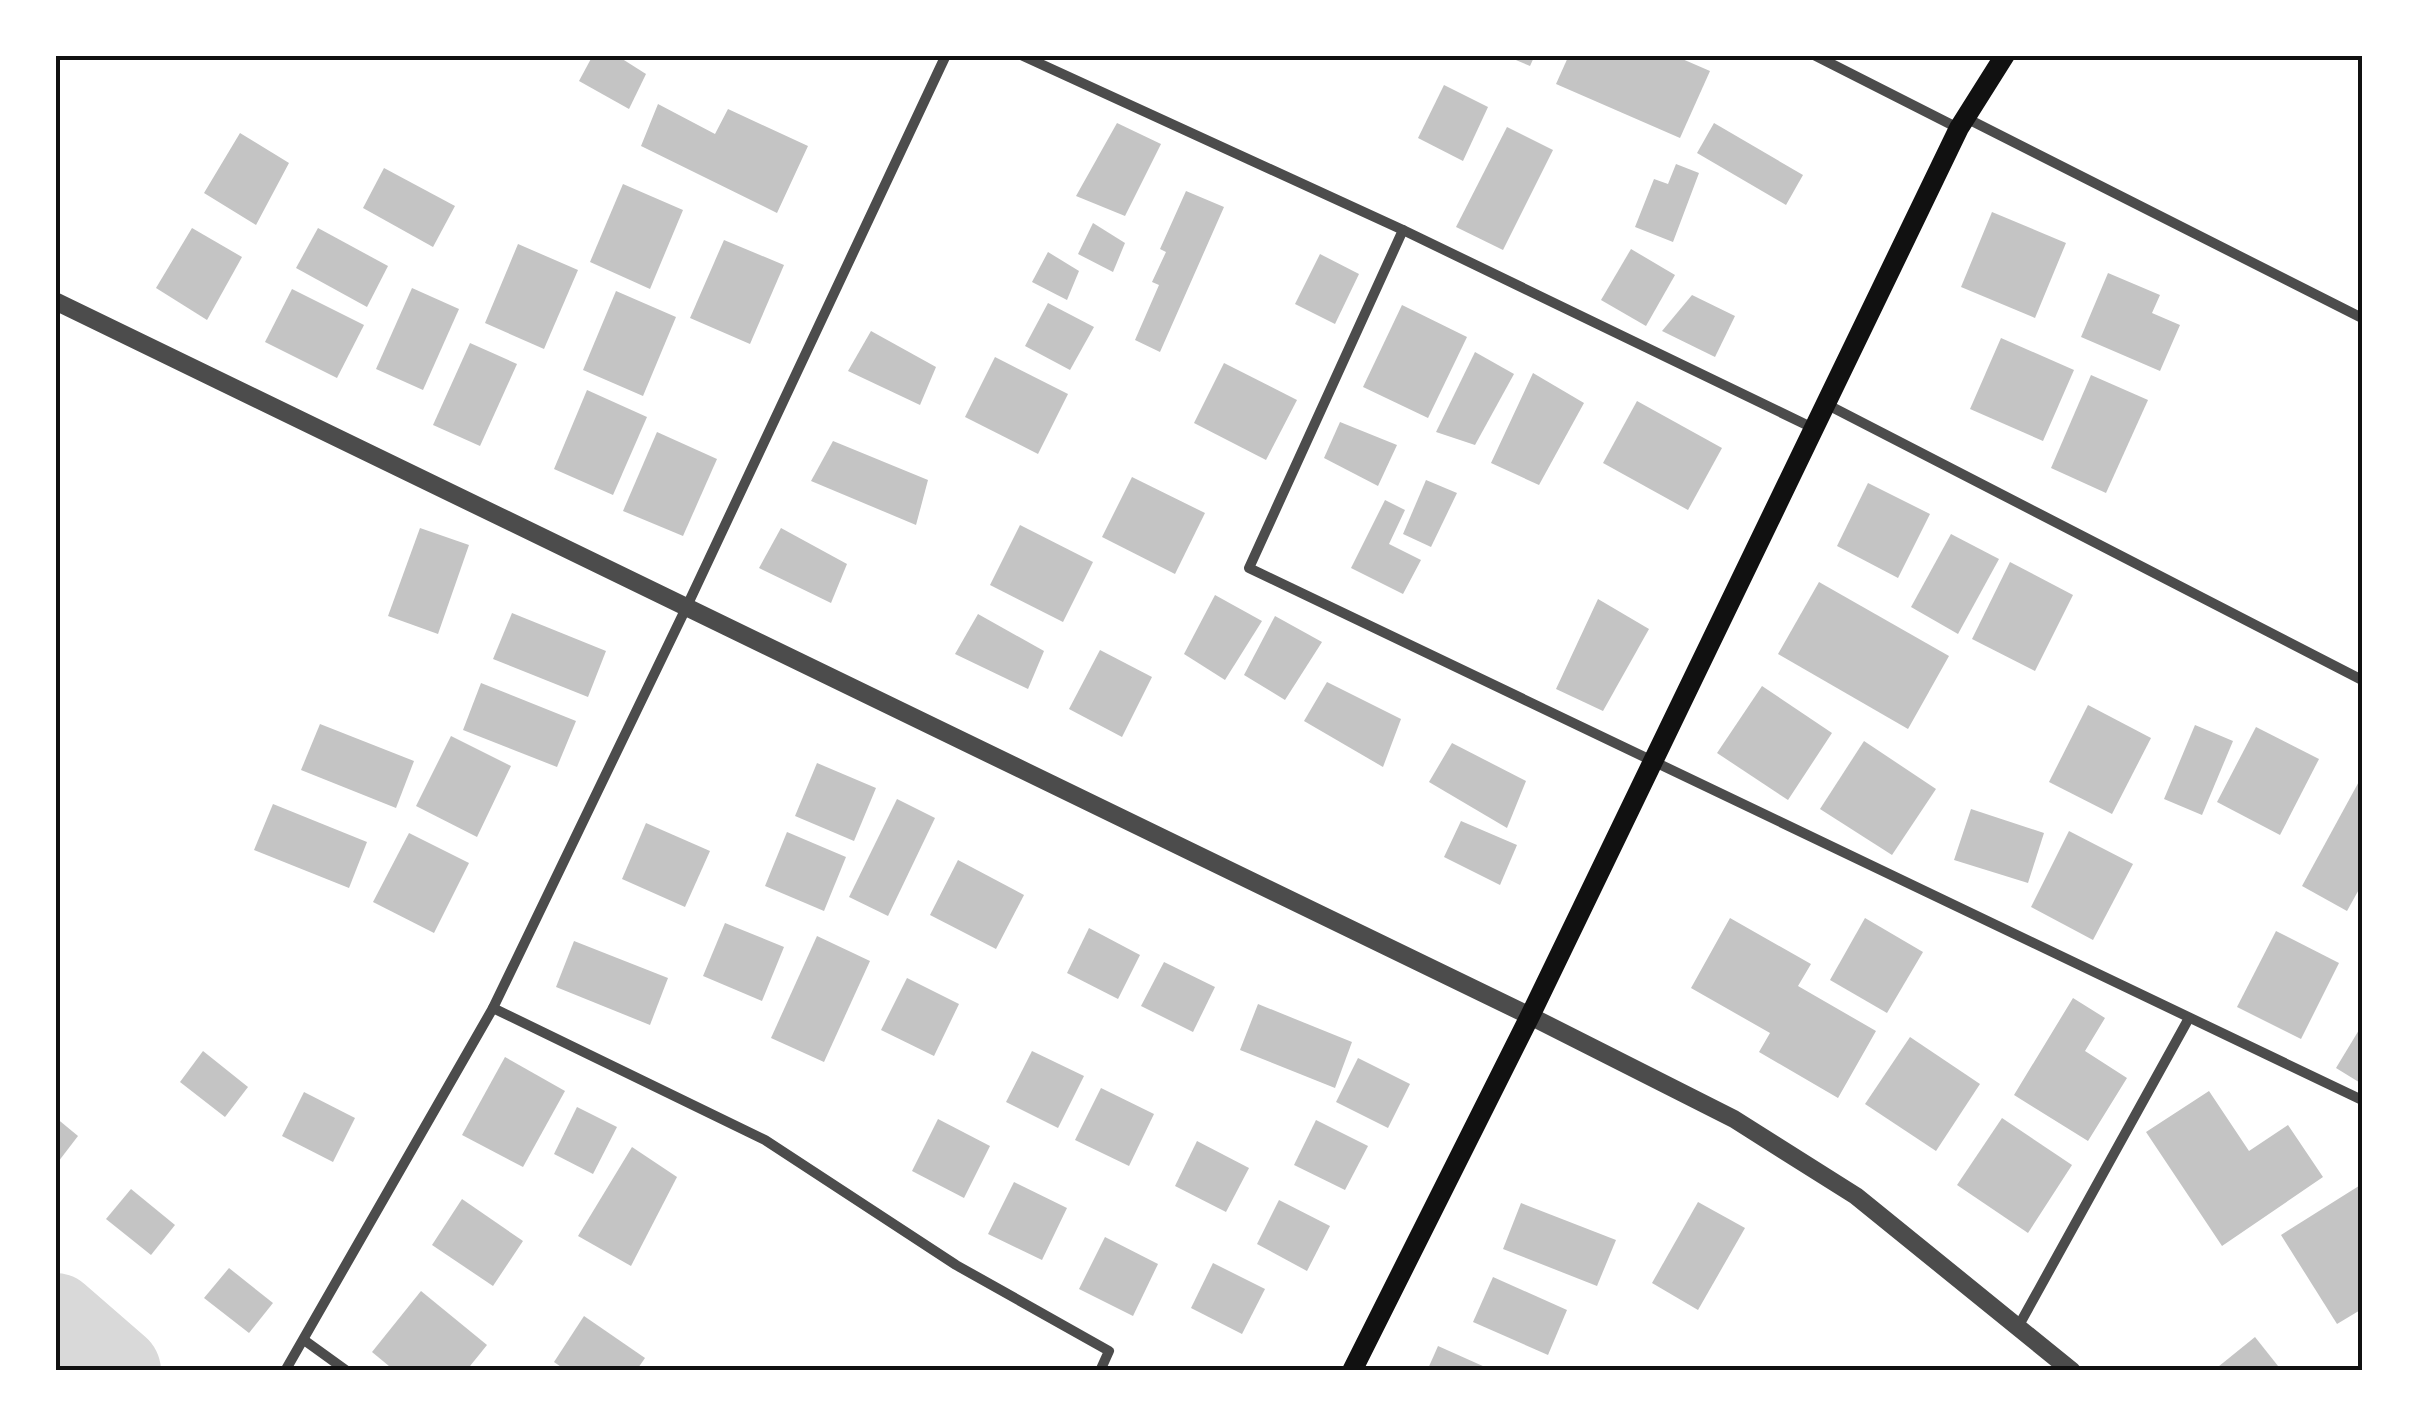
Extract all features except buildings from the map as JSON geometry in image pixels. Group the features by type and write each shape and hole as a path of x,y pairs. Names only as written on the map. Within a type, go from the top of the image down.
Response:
{"main road":[{"path":"1352,1371 1530,1016 1962,123 2005,55"}],"street":[{"path":"285,1371 493,1008 688,606 946,55"},
{"path":"1021,55 1403,230 1813,428"},
{"path":"1814,55 2362,318"},
{"path":"1403,230 1249,568 2362,1100"},
{"path":"55,302 688,606 1734,1119 1856,1196 2072,1371"},
{"path":"1825,403 2362,680"},
{"path":"493,1008 764,1140 956,1266 1110,1351 1100,1371"},
{"path":"2018,1327 2189,1018"},
{"path":"304,1340 347,1371"}],"waterway":[{"path":"55,1318 116,1371"}]}
